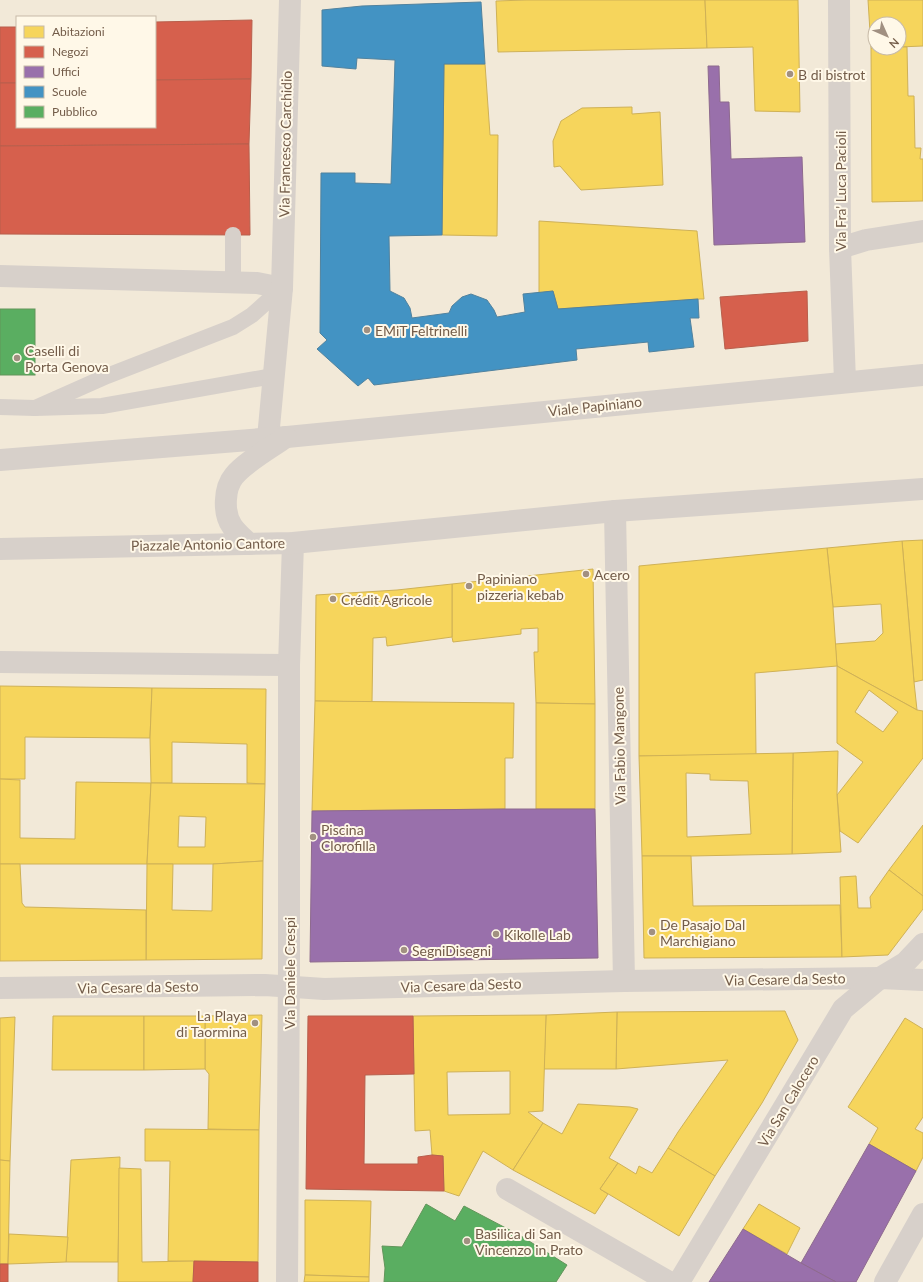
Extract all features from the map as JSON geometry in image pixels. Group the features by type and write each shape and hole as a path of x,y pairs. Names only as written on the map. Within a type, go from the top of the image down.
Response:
{"street":[{"name":"Via Francesco Carchidio","path":"282,288 290,0"},
{"name":"Via Fra' Luca Pacioli","path":"839,0 840,248 845,381"},
{"path":"840,248 866,240 923,231"},
{"path":"0,276 234,282 257,283 282,288 274,376 277,437"},
{"name":"Viale Papiniano","path":"277,437 845,381 923,375"},
{"path":"0,460 277,437"},
{"path":"249,544 232,525 227,516 226,500 229,484 235,475 277,437"},
{"path":"293,543 616,511 923,489"},
{"name":"Via Fabio Mangone","path":"616,511 615,559 624,981"},
{"name":"Piazzale Antonio Cantore","path":"0,549 293,543 289,665"},
{"path":"0,662 289,665"},
{"name":"Via Daniele Crespi","path":"286,1282 289,986 289,665"},
{"name":"Via San Calocero","path":"679,1282 843,1009 880,978 905,963 923,944"},
{"name":"Via Cesare da Sesto","path":"0,988 289,986 324,989 624,981 880,978 923,980"},
{"path":"507,1189 669,1282"},
{"path":"885,1282 923,1214"}],"lane":[{"path":"232,235 234,282"},
{"path":"35,408 107,376 233,327 252,315 282,288"},
{"path":"0,407 35,408 102,406 274,376"}],"shaded area":[{"path":"0,0 923,0 923,1282 0,1282"}],"building: Abitazioni":[{"path":"705,0 707,48 498,52 496,1"},
{"path":"705,0 798,0 800,112 755,111 753,47 707,48"},
{"path":"868,0 923,0 923,46 907,47 907,16 869,16"},
{"path":"907,47 908,96 914,96 915,148 921,148 920,159 923,159 923,201 872,202 871,56 907,56"},
{"path":"444,64 485,64 490,135 498,135 497,236 442,235"},
{"path":"632,107 632,114 660,112 663,185 581,190 560,166 554,167 553,141 561,121 582,108"},
{"path":"539,221 697,231 704,299 558,309 553,291 539,293"},
{"path":"923,540 923,680 914,682 902,541"},
{"path":"902,541 917,710 837,666 835,644 875,641 883,633 881,604 833,607 827,548"},
{"path":"827,548 837,666 755,673 756,755 639,756 639,566"},
{"path":"593,569 595,704 536,703 534,652 538,652 538,628 521,629 521,634 453,642 452,584"},
{"path":"452,584 452,637 387,646 386,637 373,638 372,702 315,701 316,595 397,590"},
{"path":"837,666 917,710 923,711 923,758 858,843 840,831 837,795 863,762 837,743","holes":["869,690 898,712 883,732 855,712"]},
{"path":"0,686 152,688 150,738 25,737 25,779 0,779"},
{"path":"152,688 266,689 265,784 247,783 247,744 172,742 172,783 151,783 150,738"},
{"path":"315,701 514,703 513,758 505,758 505,809 312,811"},
{"path":"536,703 595,704 595,809 536,809"},
{"path":"838,751 837,795 841,852 792,854 793,753"},
{"path":"793,753 792,854 642,856 639,756","holes":["686,773 710,774 710,780 748,781 751,834 687,837"]},
{"path":"0,779 20,780 20,838 75,839 76,782 151,783 147,864 0,864"},
{"path":"151,783 265,784 263,861 213,864 147,864","holes":["179,816 206,817 205,847 178,847"]},
{"path":"923,825 923,896 889,870"},
{"path":"642,856 691,856 693,906 840,905 842,957 644,958"},
{"path":"263,861 262,959 146,960 147,864 173,864 172,910 212,911 213,864"},
{"path":"0,864 20,864 22,903 25,907 146,910 146,960 0,961"},
{"path":"889,870 923,896 923,909 888,955 842,957 840,877 856,876 858,908 871,908 870,897"},
{"path":"785,1011 798,1040 762,1103 715,1176 668,1148 728,1060 616,1069 617,1012"},
{"path":"617,1012 616,1069 544,1069 546,1015"},
{"path":"262,1015 259,1130 208,1129 209,1074 205,1069 205,1016"},
{"path":"546,1015 543,1111 528,1112 543,1123 513,1170 483,1151 459,1196 444,1191 443,1156 432,1155 430,1130 415,1131 413,1016","holes":["510,1071 510,1114 448,1115 447,1072"]},
{"path":"53,1016 144,1016 144,1070 52,1070"},
{"path":"144,1016 205,1016 205,1069 144,1070"},
{"path":"15,1017 10,1161 0,1160 0,1018"},
{"path":"905,1018 923,1029 923,1117 915,1129 923,1133 923,1157 916,1171 869,1144 878,1128 848,1107"},
{"path":"578,1104 630,1107 638,1109 609,1158 618,1163 600,1189 608,1194 595,1214 513,1170 543,1123 562,1134"},
{"path":"145,1129 259,1130 258,1262 168,1261 170,1161 145,1161"},
{"path":"668,1148 715,1176 679,1236 600,1189 618,1163 636,1174 639,1166 652,1173"},
{"path":"120,1157 118,1262 66,1262 71,1160"},
{"path":"0,1160 10,1161 8,1264 0,1264"},
{"path":"119,1168 141,1169 142,1262 194,1261 193,1282 118,1282"},
{"path":"305,1200 371,1201 369,1277 305,1275"},
{"path":"759,1204 800,1228 787,1254 743,1229"},
{"path":"9,1234 68,1237 66,1262 8,1264"},
{"path":"305,1275 369,1277 369,1282 304,1282"}],"building: Negozi":[{"path":"252,20 251,79 156,80 156,22"},
{"path":"0,27 16,27 16,83 0,83"},
{"path":"251,79 249,144 0,146 0,83 16,83 16,128 156,128 156,80"},
{"path":"249,144 250,235 0,234 0,146"},
{"path":"807,291 808,341 725,349 720,297"},
{"path":"308,1016 413,1016 414,1074 365,1075 364,1164 418,1164 418,1157 432,1155 443,1156 444,1191 306,1189"},
{"path":"194,1261 258,1262 258,1282 193,1282"},
{"path":"0,1264 8,1264 8,1282 0,1282"}],"building: Uffici":[{"path":"708,66 719,66 720,102 729,102 731,159 802,157 805,242 714,245"},
{"path":"595,809 598,958 310,962 312,811"},
{"path":"869,1144 916,1171 856,1282 836,1282 801,1263"},
{"path":"743,1229 801,1263 836,1282 709,1282"}],"building: Scuole":[{"path":"481,2 485,64 444,64 442,235 389,236 390,291 404,298 410,308 412,318 449,313 452,306 462,297 471,294 487,300 497,317 525,312 523,294 553,291 558,309 698,299 699,318 690,318 694,347 649,352 648,342 576,349 577,360 374,385 368,378 358,386 317,349 327,340 320,333 321,173 355,173 355,183 391,184 395,60 357,58 356,69 322,66 322,10 362,6"}],"building: Pubblico":[{"name":"Caselli di Porta Genova","path":"0,309 35,309 35,375 0,375"},
{"name":"Basilica di San Vincenzo in Prato","path":"426,1204 455,1221 464,1206 521,1236 567,1265 556,1282 384,1282 385,1268 382,1246 402,1247"}],"place":[{"name":"B di bistrot","path":"790,74"},
{"name":"EMiT Feltrinelli","path":"367,330"},
{"name":"Caselli di Porta Genova","path":"17,358"},
{"name":"Acero","path":"586,574"},
{"name":"Papiniano pizzeria kebab","path":"469,586"},
{"name":"Crédit Agricole","path":"333,599"},
{"name":"Piscina Clorofilla","path":"313,837"},
{"name":"De Pasajo Dal Marchigiano","path":"652,932"},
{"name":"Kikolle Lab","path":"496,934"},
{"name":"SegniDisegni","path":"404,950"},
{"name":"La Playa di Taormina","path":"255,1023"},
{"name":"Basilica di San Vincenzo in Prato","path":"467,1241"}]}
